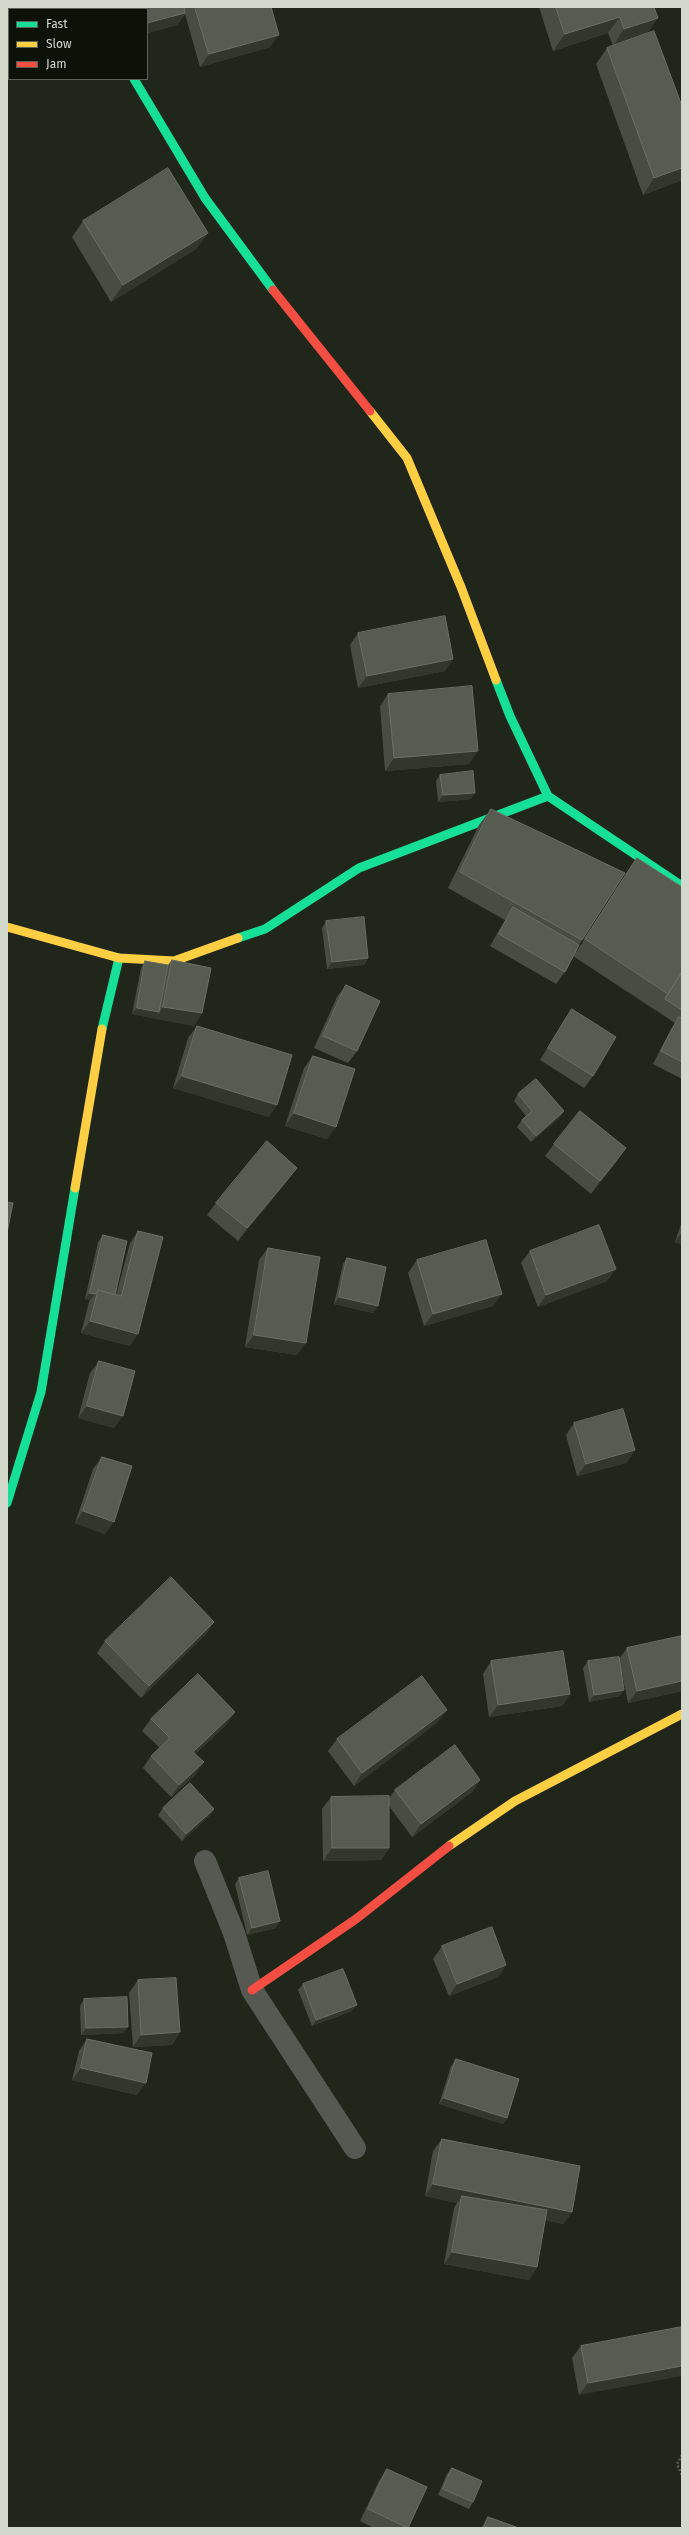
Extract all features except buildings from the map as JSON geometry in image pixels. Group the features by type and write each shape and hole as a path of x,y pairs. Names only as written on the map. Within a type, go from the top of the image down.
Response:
{"street":[{"path":"135,80 205,198 276,293 407,458 461,587 510,716 548,796 682,886"},
{"path":"7,927 119,958 174,961 265,929 359,868 548,796"},
{"path":"7,1503 41,1392 101,1034 119,958"},
{"path":"252,1990 356,1918 443,1850 515,1801 682,1714"},
{"path":"204,1861 234,1934 252,1990 355,2148"}],"path":[{"path":"682,2455 677,2464 682,2475"}],"traffic: fast":[{"path":"135,80 205,198 273,290"},
{"path":"496,680 510,716 548,796 682,886"},
{"path":"238,938 265,929 359,868 548,796"},
{"path":"102,1029 119,958"},
{"path":"7,1503 41,1392 75,1188"}],"traffic: slow":[{"path":"370,411 407,458 461,587 496,680"},
{"path":"7,927 119,958 174,961 238,938"},
{"path":"75,1188 102,1029"},
{"path":"449,1846 515,1801 682,1714"}],"traffic: jam":[{"path":"273,290 370,411"},
{"path":"252,1990 356,1919 449,1846"}]}
